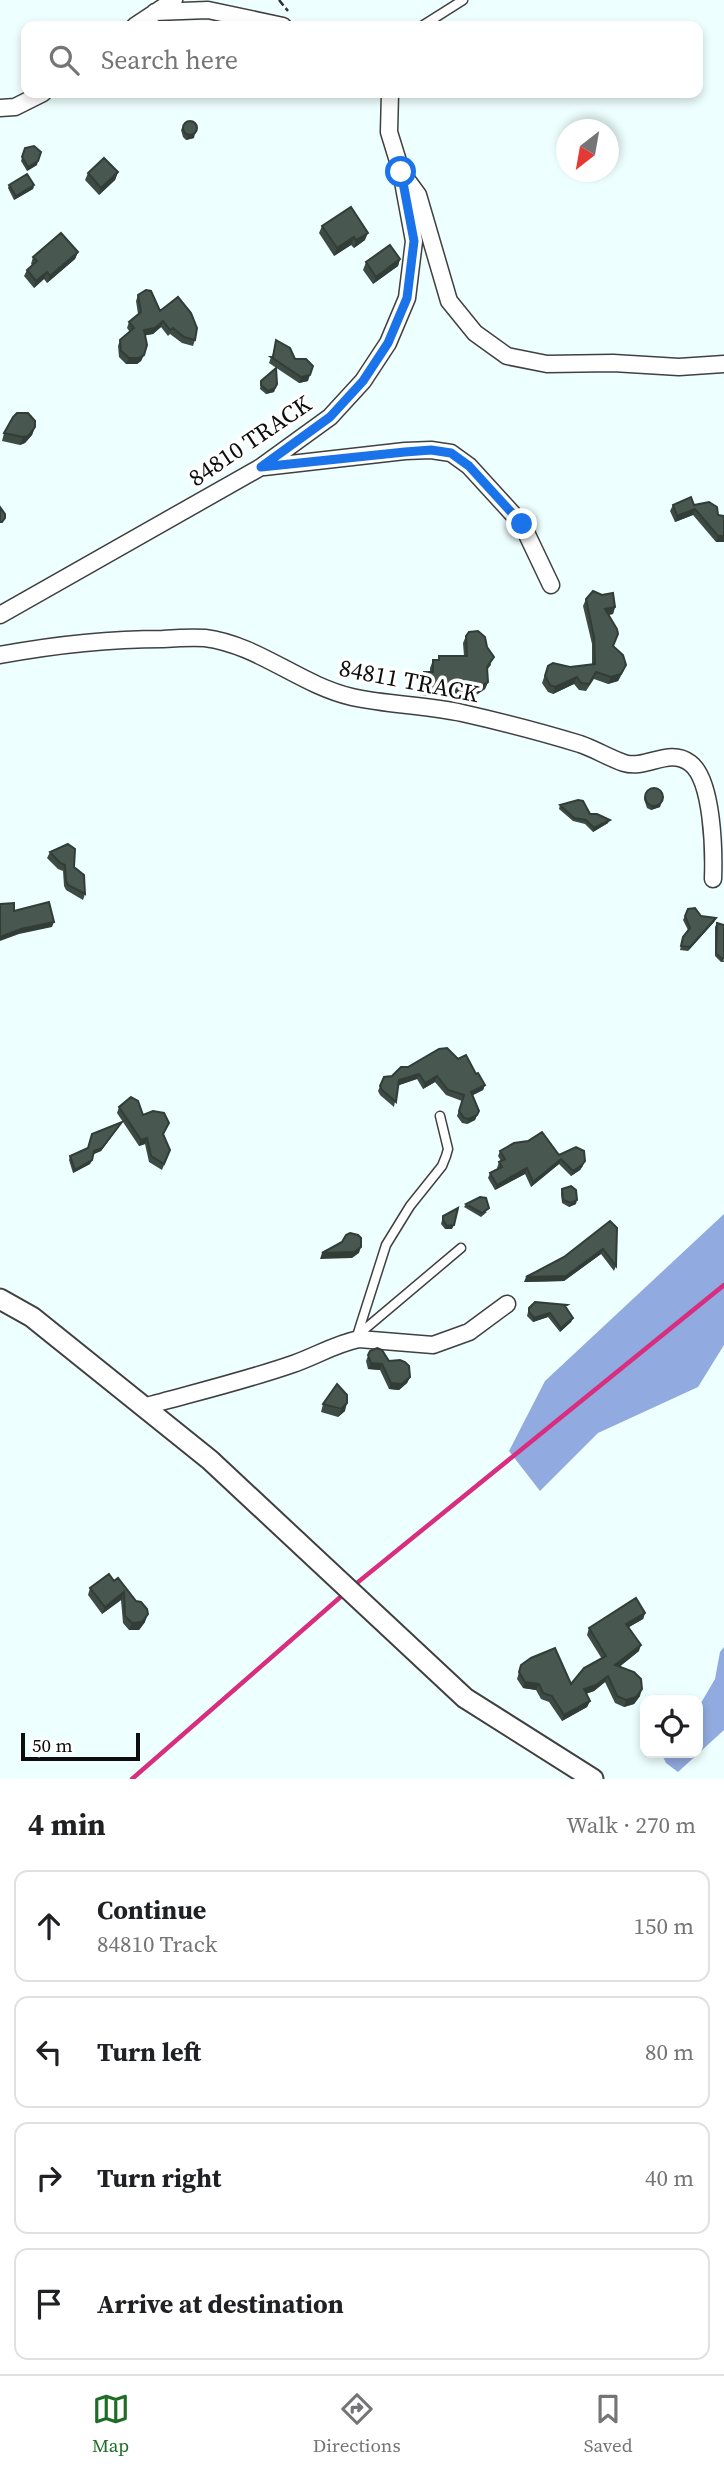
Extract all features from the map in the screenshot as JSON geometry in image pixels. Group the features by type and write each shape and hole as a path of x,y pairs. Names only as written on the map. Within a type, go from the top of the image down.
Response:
{"street":[{"path":"142,21 174,0"},
{"path":"155,12 208,10 260,21"},
{"path":"0,108 15,107 33,98"},
{"name":"84810 TRACK","path":"0,615 261,467 330,417 363,381 388,343 407,298 414,241 401,172 389,132 390,98"},
{"path":"401,172 418,195 449,301 475,333 507,356 547,364 613,363 679,367 724,364"},
{"path":"261,467 431,450 451,453 469,466 522,524 551,585"},
{"name":"84811 TRACK","path":"0,655 114,639 204,638 237,645 326,688 351,696 463,713 583,746 631,765 679,757 691,764 701,776 714,840 713,879"},
{"path":"0,1299 32,1317 210,1460 465,1699 593,1779"},
{"path":"143,1407 296,1363 354,1338 433,1345 469,1332 508,1304"}],"lane":[{"path":"430,21 463,0"},
{"path":"354,1338 386,1245 410,1206 442,1166 446,1156 440,1116"},
{"path":"354,1338 461,1248"}],"shaded area":[{"path":"724,1214 724,1345 698,1387 598,1433 540,1491 509,1451 545,1381"},
{"path":"724,1647 724,1730 703,1749 703,1699 715,1679 720,1652"},
{"path":"664,1758 693,1758 678,1772"}],"building":[{"path":"187,121 193,121 197,128 193,135 187,135 183,131 183,125"},
{"path":"34,146 41,152 38,161 28,167 22,157 25,148"},
{"path":"104,158 118,172 101,188 88,173"},
{"path":"27,174 34,185 16,196 9,185"},
{"path":"351,207 368,233 356,240 354,237 337,248 322,226"},
{"path":"61,233 78,252 50,276 47,272 36,281 27,270 37,261 33,257"},
{"path":"390,245 400,259 376,277 366,262"},
{"path":"146,290 151,291 160,311 178,297 191,313 197,328 195,340 184,337 173,328 170,330 163,321 155,328 144,330 147,345 144,355 129,358 121,351 120,340 134,328 129,322 141,312 138,295"},
{"path":"276,340 290,348 295,359 306,359 313,366 310,375 301,377 271,357"},
{"path":"276,368 277,384 268,391 261,385 261,381"},
{"path":"17,413 28,413 35,421 35,427 28,436 4,433"},
{"path":"691,497 694,505 709,502 717,507 718,515 724,516 724,536 718,536 695,509 677,516 673,505"},
{"path":"0,507 5,514 2,522 0,522"},
{"path":"593,591 602,595 613,593 615,607 605,609 617,629 618,634 613,646 623,655 626,665 621,674 611,677 596,672 589,684 581,683 577,677 555,687 550,685 545,676 548,666 553,663 570,667 595,664 594,637 586,599"},
{"path":"478,631 485,637 487,647 494,657 487,667 488,682 479,688 460,687 451,691 424,688 424,672 433,672 433,660 439,660 439,656 467,656 466,636 469,632"},
{"path":"654,788 660,791 663,797 660,803 654,806 648,803 645,797 648,791"},
{"path":"583,801 590,814 610,820 594,828 586,820 574,818 560,805"},
{"path":"68,844 75,849 74,867 84,875 85,894 68,885 65,865 50,852"},
{"path":"49,902 54,922 0,937 0,904 14,903 14,911"},
{"path":"695,908 701,916 716,918 690,947 681,946 683,937 690,928 685,916 688,909"},
{"path":"717,923 724,925 722,959 716,953"},
{"path":"447,1048 458,1059 466,1055 485,1085 471,1092 479,1111 477,1115 464,1118 459,1111 464,1095 448,1090 437,1076 425,1083 419,1074 399,1080 396,1102 382,1090 380,1086 384,1077 392,1076 401,1067 408,1067 439,1049"},
{"path":"131,1097 138,1101 143,1115 153,1111 164,1113 169,1123 163,1134 170,1150 164,1164 151,1156 147,1138 141,1140 119,1107"},
{"path":"122,1122 102,1148 94,1151 92,1160 75,1170 70,1156 88,1148 92,1134"},
{"path":"542,1132 559,1155 576,1147 584,1151 585,1161 573,1171 561,1159 533,1182 527,1168 497,1185 490,1173 502,1167 499,1162 505,1159 500,1151 514,1143 528,1141"},
{"path":"571,1186 576,1190 577,1200 571,1203 563,1200 562,1189"},
{"path":"480,1197 486,1198 489,1208 482,1213 466,1204"},
{"path":"458,1208 454,1225 447,1226 443,1216"},
{"path":"610,1221 617,1228 616,1266 603,1249 566,1276 526,1277 564,1257"},
{"path":"350,1233 361,1238 361,1247 354,1252 322,1253 342,1242"},
{"path":"535,1302 567,1305 565,1306 573,1318 561,1328 550,1313 534,1318 529,1308"},
{"path":"377,1348 382,1350 389,1361 405,1362 409,1366 410,1377 402,1384 391,1383 382,1364 371,1363 368,1355"},
{"path":"337,1384 347,1395 347,1403 341,1409 323,1404"},
{"path":"109,1574 114,1581 118,1578 136,1601 141,1602 147,1609 148,1614 142,1622 132,1623 125,1616 124,1592 105,1607 90,1588"},
{"path":"636,1598 645,1613 626,1624 641,1645 615,1665 634,1672 641,1679 642,1689 636,1697 626,1700 617,1696 608,1676 596,1685 584,1689 590,1701 564,1715 552,1696 543,1693 539,1684 525,1682 519,1672 521,1665 555,1648 571,1684 584,1668 606,1656 589,1628"}],"waterway":[{"path":"352,1587 724,1285"},
{"path":"132,1779 345,1593"}],"route":[{"path":"401,172 414,241 407,298 388,343 363,381 330,417 261,467 349,456 431,450 451,453 469,466 522,524"}]}
